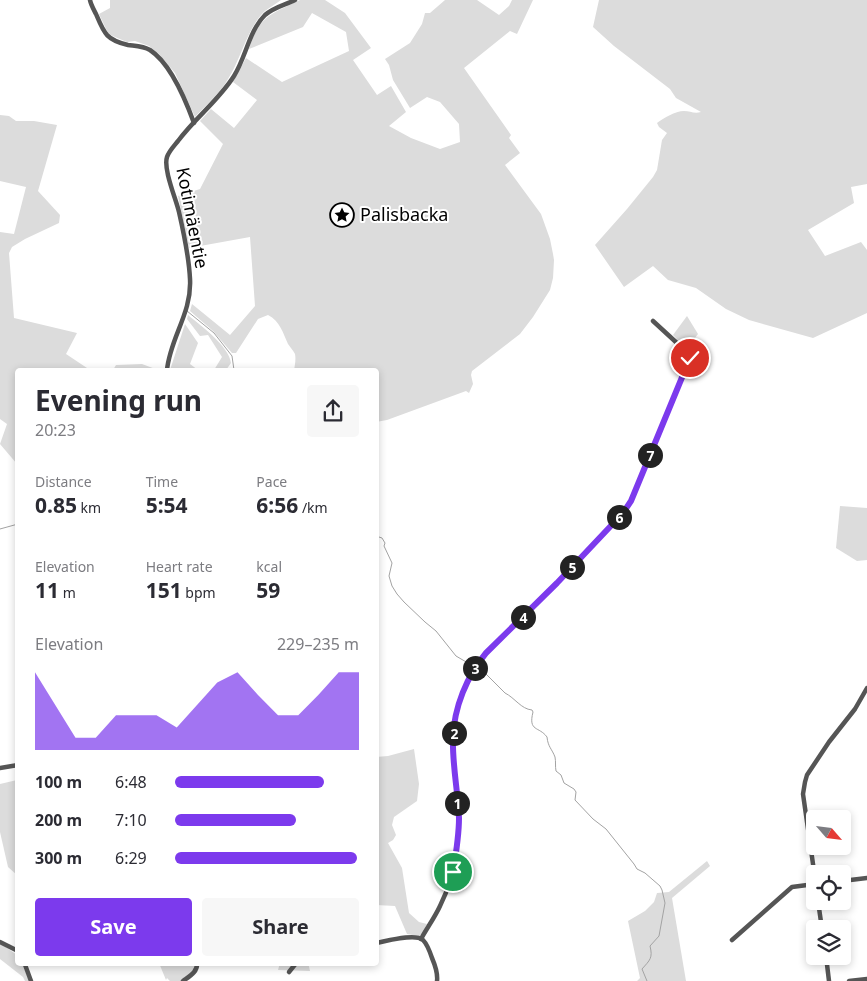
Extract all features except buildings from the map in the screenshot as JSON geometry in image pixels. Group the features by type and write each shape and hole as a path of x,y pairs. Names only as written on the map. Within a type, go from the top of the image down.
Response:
{"street":[{"path":"90,0 103,32 107,36 126,44 144,47 156,54 163,62 172,74 194,123"},
{"name":"Kotimäentie","path":"167,368 171,351 189,300 190,280 186,249 178,210 166,168 166,159 184,133 229,84 261,20 274,8 295,0"},
{"path":"421,939 440,908 453,872 459,819 453,737 457,713 468,680 486,653 557,583 623,513 631,501 690,358 690,355 653,321"},
{"path":"813,865 803,794 807,775 829,742 855,709 867,688"},
{"path":"0,768 15,766"},
{"path":"851,880 867,878"},
{"path":"732,940 792,887 806,885"},
{"path":"379,942 412,937 421,939 425,942 435,965 437,981"},
{"path":"0,942 15,950"},
{"path":"827,965 829,981"},
{"path":"25,966 31,981"},
{"path":"183,981 196,972 197,966"},
{"path":"289,972 294,966"},
{"path":"849,981 867,979"}],"shaded area":[{"path":"110,0 281,0 259,17 225,84 195,117 175,73 159,54 149,46 135,41 127,42 109,34 99,14 110,8"},
{"path":"300,0 325,0 345,13 371,48 353,60 377,95 391,86 406,112 389,126 411,138 440,149 460,142 459,124 440,102 427,97 410,108 393,80 389,65 385,59 410,43 422,24 425,13 430,13 445,0 477,0 499,15 509,6 512,0 533,0 517,34 510,31 464,68 511,135 509,138 520,153 505,165 541,214 550,239 554,260 553,278 550,290 520,334 472,371 473,384 469,393 466,391 379,421 379,368 294,368 295,354 278,324 268,315 258,319 236,353 232,353 213,331 190,311 192,304 230,335 255,306 250,237 189,248 178,196 200,189 223,144 200,121 211,109 234,128 257,100 233,82 246,58 282,82 349,51 346,32 312,13 303,27 249,49 257,29 267,17"},
{"path":"599,0 867,0 867,184 851,187 854,203 808,230 825,256 861,242 867,250 867,313 813,338 749,320 726,309 696,288 668,280 653,266 624,287 595,245 627,209 657,170 662,140 667,133 657,123 677,112 701,112 676,98 670,89 614,46 593,27"},
{"path":"0,115 9,116 16,121 34,121 57,125 38,191 60,215 59,223 25,239 12,247 9,253 14,318 77,333 66,354 87,368 15,368 15,462 0,444 7,424 0,419 0,232 14,234 26,187 0,181"},
{"path":"188,315 220,343 231,363 227,368 215,368 222,357 208,335 200,336 187,319"},
{"path":"687,316 698,334 686,349 673,335"},
{"path":"185,324 198,343 190,364 195,368 171,368"},
{"path":"142,364 153,368 114,368 116,365"},
{"path":"840,506 867,508 867,560 857,561 836,548"},
{"path":"414,749 419,784 417,801 394,817 392,825 396,835 388,843 402,868 409,913 419,922 427,924 423,933 419,936 407,934 395,906 379,905 379,757"},
{"path":"15,781 15,873 8,867 0,832 0,784"},
{"path":"707,861 710,866 672,898 686,981 637,981 640,978 628,921 645,911 654,902 657,893 669,892"},
{"path":"0,943 15,954 15,966 23,966 29,981 25,981 23,977 0,959"},
{"path":"160,966 195,966 193,971 180,981 170,981 167,978 166,980"},
{"path":"279,966 309,966 310,971 278,970"}],"waterway":[{"path":"187,311 214,333 232,356 234,368"},
{"path":"0,529 15,525"},
{"path":"379,537 385,543 384,546 392,563 389,576 397,594 436,631 456,656 473,666"},
{"path":"478,669 484,672 521,706 532,710 533,726 547,737 555,757 556,771 561,775 564,783 576,792 575,800 593,819 606,829 637,869 645,873 660,886 665,903 659,936 650,946 650,959 642,969 647,981"}],"place":[{"name":"Palisbacka","path":"342,215"}],"route":[{"path":"453,872 459,819 453,737 457,713 468,680 486,653 557,583 623,513 631,501 690,358"}]}
